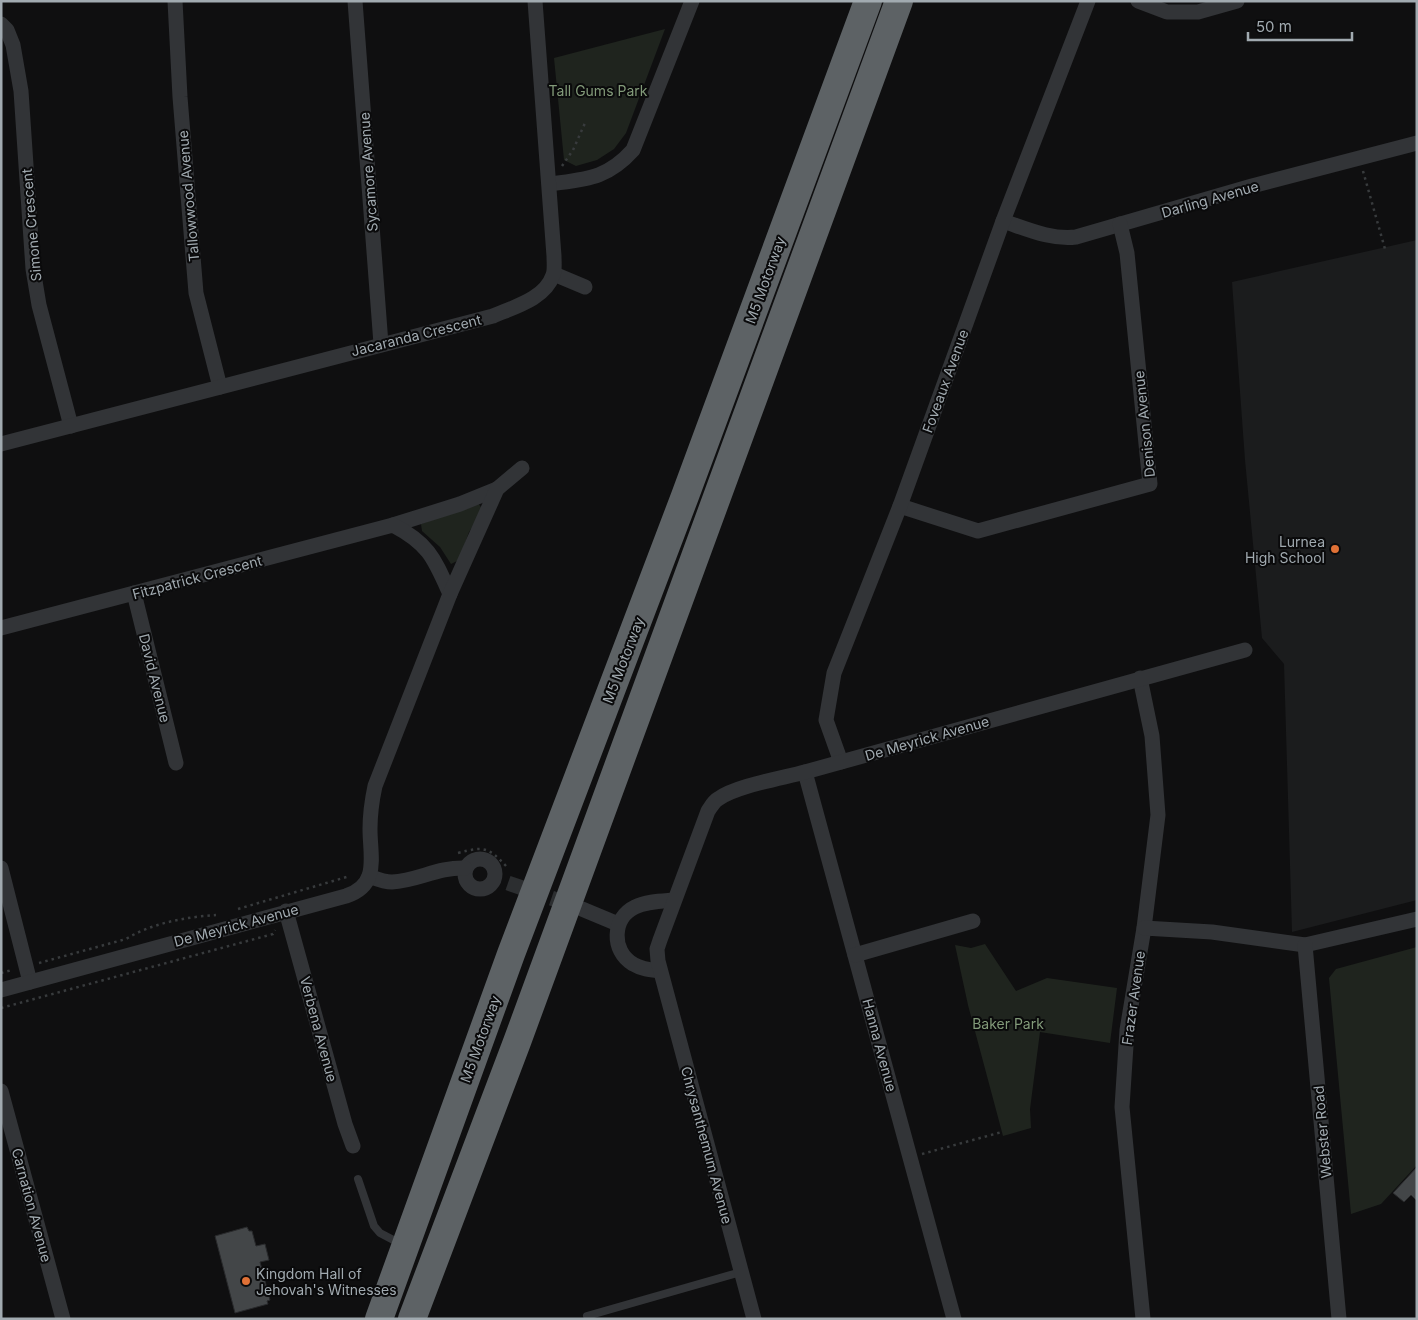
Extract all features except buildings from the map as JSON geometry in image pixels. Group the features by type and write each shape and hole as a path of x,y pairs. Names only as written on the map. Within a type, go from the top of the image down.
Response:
{"highway":[{"name":"M5 Motorway","path":"379,1319 511,954 682,505 868,1"},
{"path":"412,1319 518,1042 899,1"}],"street":[{"name":"Tallowwood Avenue","path":"175,1 180,97 196,293 220,387"},
{"name":"Sycamore Avenue","path":"355,1 381,344"},
{"path":"535,1 550,184 554,274 585,287"},
{"path":"550,184 586,180 604,174 622,163 633,150 692,1"},
{"name":"Foveaux Avenue","path":"841,762 826,720 834,673 900,506 1003,221 1088,1"},
{"path":"1138,1 1167,12 1198,12 1238,1"},
{"name":"Simone Crescent","path":"1,24 7,30 13,46 21,91 33,270 39,305 71,426"},
{"name":"Darling Avenue","path":"1003,221 1050,236 1063,238 1076,236 1417,143"},
{"name":"Denison Avenue","path":"900,506 978,531 1150,484 1127,253 1120,224"},
{"name":"Jacaranda Crescent","path":"1,444 493,316 535,297 545,289 554,274"},
{"name":"Fitzpatrick Crescent","path":"1,628 393,525 460,504 496,489 522,468"},
{"name":"Fitzpatrick Crescent","path":"369,876 372,864 370,808 375,786 450,594 496,489"},
{"path":"393,525 425,546 432,554 450,594"},
{"name":"David Avenue","path":"134,593 176,763"},
{"name":"De Meyrick Avenue","path":"660,940 708,811 717,799 733,790 805,772 1245,650"},
{"name":"Frazer Avenue","path":"1140,678 1152,736 1158,815 1144,928 1127,1030 1122,1107 1143,1319"},
{"name":"Hanna Avenue","path":"805,772 954,1319"},
{"path":"369,876 395,882 444,869 465,868 472,861 483,859 492,864 501,881 484,889 475,889 467,883 465,868"},
{"path":"1,868 30,982"},
{"name":"De Meyrick Avenue","path":"1,990 352,894 363,887 369,876"},
{"path":"660,971 632,964 624,956 617,941 616,930 625,915 636,906 651,902 674,900"},
{"path":"582,909 618,924"},
{"name":"Verbena Avenue","path":"286,911 345,1124 353,1146"},
{"path":"1144,928 1212,932 1305,945 1417,918"},
{"path":"855,955 973,922"},
{"name":"Chrysanthemum Avenue","path":"660,940 657,955 660,971 754,1319"},
{"name":"Webster Road","path":"1305,945 1339,1319"},
{"name":"Carnation Avenue","path":"1,1092 63,1319"}],"lane":[{"path":"358,1179 374,1226 380,1233 406,1246"},
{"path":"587,1316 741,1272"}],"path":[{"path":"550,184 573,150 585,123"},
{"path":"1360,158 1386,249"},
{"name":"De Meyrick Avenue","path":"234,910 348,878 354,873"},
{"name":"De Meyrick Avenue","path":"1,973 126,939 138,931 195,916 215,916 225,913"},
{"name":"De Meyrick Avenue","path":"1,1008 273,934 275,928"},
{"path":"910,1157 1002,1132"}],"shaded area":[{"name":"Lurnea High School","path":"1417,240 1417,900 1292,932 1284,664 1262,638 1245,460 1232,282"}],"green space":[{"name":"Tall Gums Park","path":"665,29 626,133 614,149 597,160 576,166 564,160 554,58"},
{"path":"478,503 483,510 469,532 459,560 451,564 440,547 422,531 421,524"},
{"name":"Baker Park","path":"985,944 1016,991 1047,978 1117,988 1110,1043 1040,1032 1030,1109 1031,1128 1003,1136 968,1005 955,945 971,948"},
{"path":"1417,947 1417,1165 1381,1204 1351,1214 1329,978 1336,969"}],"tunnel":[{"path":"508,883 574,906"}],"place":[{"name":"Lurnea High School","path":"1335,549"},
{"name":"Kingdom Hall of Jehovah's Witnesses","path":"246,1281"}]}
